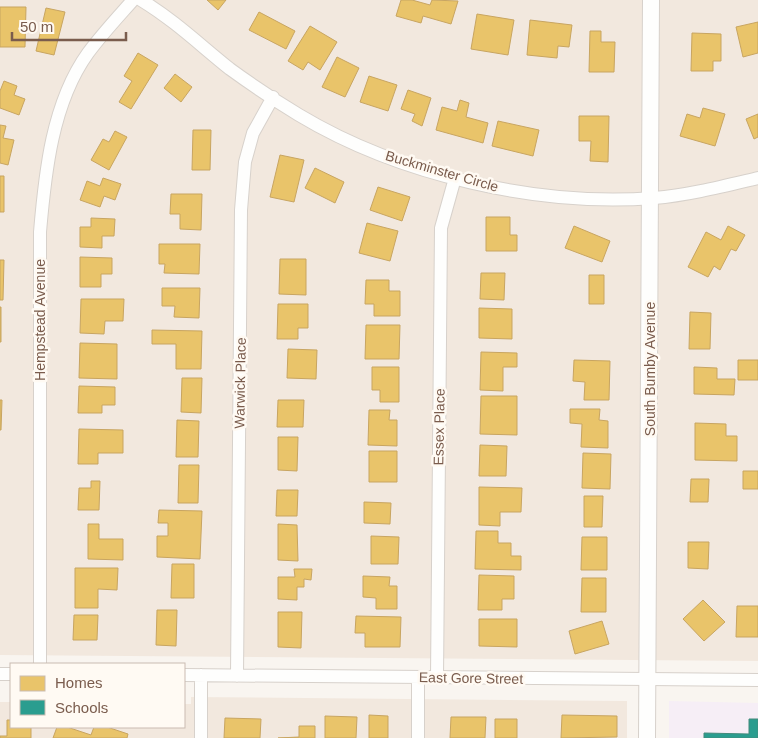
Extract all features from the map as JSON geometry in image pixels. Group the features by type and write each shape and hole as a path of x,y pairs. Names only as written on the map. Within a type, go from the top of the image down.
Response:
{"street":[{"name":"Hempstead Avenue","path":"40,663 40,232 43,191 50,150 67,94 88,54 133,0"},
{"name":"Buckminster Circle","path":"141,0 170,18 232,70 273,98 332,133 392,159 455,178 505,188 592,199 679,196 758,178"},
{"name":"South Bumby Avenue","path":"647,738 652,198 651,0"},
{"name":"Warwick Place","path":"237,676 242,210 245,162 253,133 273,98"},
{"name":"Essex Place","path":"437,678 441,228 455,178"},
{"name":"East Gore Street","path":"185,675 758,680"},
{"path":"201,675 201,738"},
{"path":"418,677 418,738"}],"shaded area":[{"path":"0,0 758,0 758,661 0,655"},
{"path":"191,697 627,701 627,738 0,738 0,702 10,702 10,728 185,728 185,704 191,704"},
{"path":"669,701 758,703 758,738 669,738"}],"building: Homes":[{"path":"207,0 226,0 218,10"},
{"path":"401,0 412,0 430,5 432,0 458,1 451,24 423,16 421,23 396,16"},
{"path":"0,7 26,7 25,47 0,47"},
{"path":"46,8 65,12 54,55 36,51"},
{"path":"259,12 295,31 286,49 249,30"},
{"path":"477,14 514,20 508,55 471,49"},
{"path":"530,20 572,25 569,47 558,46 557,58 527,55"},
{"path":"758,22 758,53 743,57 736,27"},
{"path":"310,26 337,42 320,70 308,62 303,70 288,61"},
{"path":"590,31 601,31 601,42 615,42 614,72 589,72"},
{"path":"692,33 721,34 721,61 713,61 713,71 691,71"},
{"path":"138,53 158,65 131,109 119,102 132,81 124,76"},
{"path":"337,57 359,68 345,97 322,87"},
{"path":"175,74 192,87 181,102 164,88"},
{"path":"369,76 397,85 388,111 360,102"},
{"path":"4,81 17,86 14,95 25,99 19,115 0,108 0,91"},
{"path":"408,90 431,98 422,126 412,121 415,114 401,109"},
{"path":"460,100 469,103 466,117 488,123 483,143 436,130 442,107 457,111"},
{"path":"703,108 725,114 715,146 680,136 687,114 700,118"},
{"path":"758,114 758,137 754,139 746,119"},
{"path":"579,116 609,116 608,162 590,161 591,141 579,141"},
{"path":"498,121 539,130 533,156 492,146"},
{"path":"0,125 6,126 3,138 14,140 8,165 0,163"},
{"path":"193,130 211,130 210,170 192,170"},
{"path":"115,131 127,137 109,170 91,160 103,139 109,142"},
{"path":"280,155 304,160 294,202 270,197"},
{"path":"315,168 344,182 335,203 305,188"},
{"path":"0,176 4,176 4,212 0,212"},
{"path":"103,178 121,184 115,200 104,196 100,207 80,200 87,181 100,186"},
{"path":"378,187 410,197 402,221 370,210"},
{"path":"171,194 202,194 201,230 180,229 180,214 170,214"},
{"path":"486,217 510,217 510,235 517,235 517,251 486,251"},
{"path":"91,218 115,219 114,236 102,236 102,248 80,247 80,227 91,227"},
{"path":"367,223 398,231 390,261 359,253"},
{"path":"574,226 610,241 602,262 565,248"},
{"path":"728,226 745,235 736,251 731,249 720,270 714,266 708,277 688,267 706,232 721,240"},
{"path":"159,244 200,244 199,274 164,273 165,264 159,264"},
{"path":"80,257 112,258 112,274 101,274 101,287 80,287"},
{"path":"280,259 306,259 306,295 279,294"},
{"path":"0,260 4,260 3,300 0,300"},
{"path":"481,273 505,273 504,300 480,299"},
{"path":"589,275 604,275 604,304 589,304"},
{"path":"366,280 389,280 389,291 400,291 400,316 374,316 374,304 365,304"},
{"path":"162,288 200,288 199,318 174,317 175,306 162,306"},
{"path":"81,299 124,299 123,321 105,321 104,334 80,333"},
{"path":"278,304 308,304 308,328 298,328 298,339 277,339"},
{"path":"1,307 1,342 0,342"},
{"path":"479,308 512,309 512,339 479,338"},
{"path":"690,312 711,313 710,349 689,349"},
{"path":"366,325 400,325 399,359 365,359"},
{"path":"152,330 202,331 201,369 176,369 176,344 152,344"},
{"path":"80,343 117,344 117,379 79,378"},
{"path":"288,349 317,350 316,379 287,378"},
{"path":"481,352 517,353 517,367 503,367 503,391 480,390"},
{"path":"574,360 610,361 609,400 584,400 585,382 573,381"},
{"path":"738,360 758,360 758,380 738,380"},
{"path":"372,367 399,367 399,402 380,402 380,390 372,390"},
{"path":"694,367 717,368 717,379 735,379 734,395 694,394"},
{"path":"182,378 202,378 201,413 181,412"},
{"path":"79,386 115,387 115,405 102,405 102,413 78,413"},
{"path":"481,396 517,396 517,435 480,434"},
{"path":"0,400 2,400 1,430 0,430"},
{"path":"278,400 304,400 303,427 277,427"},
{"path":"570,409 600,409 599,420 608,421 608,448 581,447 582,424 570,423"},
{"path":"369,410 390,410 389,420 397,420 397,446 368,445"},
{"path":"177,420 199,421 198,457 176,457"},
{"path":"695,423 726,424 726,436 737,436 737,461 695,460"},
{"path":"79,429 123,430 123,453 98,453 98,464 78,464"},
{"path":"278,437 298,437 297,471 278,470"},
{"path":"480,445 507,446 506,476 479,476"},
{"path":"369,451 397,451 397,482 369,482"},
{"path":"583,453 611,454 610,489 582,488"},
{"path":"179,465 199,465 198,503 178,503"},
{"path":"743,471 758,471 758,489 743,489"},
{"path":"691,479 709,479 708,502 690,502"},
{"path":"91,481 100,481 99,510 78,510 79,488 91,488"},
{"path":"479,487 522,488 521,512 500,512 500,526 479,525"},
{"path":"277,490 298,490 297,516 276,516"},
{"path":"584,496 603,496 602,527 584,527"},
{"path":"364,502 391,503 390,524 364,523"},
{"path":"159,510 202,511 200,559 157,557 157,536 168,536 168,523 158,523"},
{"path":"88,524 99,524 99,539 123,539 123,560 88,559"},
{"path":"278,524 297,525 298,561 278,560"},
{"path":"476,531 498,531 498,543 511,543 511,556 521,556 521,570 475,569"},
{"path":"371,536 399,537 398,564 371,564"},
{"path":"582,537 607,537 607,570 581,570"},
{"path":"688,542 709,542 708,569 688,568"},
{"path":"172,564 194,564 194,598 171,598"},
{"path":"75,568 118,568 117,590 98,589 98,608 75,608"},
{"path":"294,569 312,569 311,580 304,579 304,587 297,587 297,600 278,599 278,577 295,577"},
{"path":"479,575 514,576 514,599 502,599 502,610 478,610"},
{"path":"363,576 390,577 389,586 397,586 397,609 376,609 376,598 363,597"},
{"path":"582,578 606,578 606,612 581,612"},
{"path":"703,600 725,622 704,641 683,619"},
{"path":"737,606 758,606 758,637 736,637"},
{"path":"157,610 177,610 176,646 156,645"},
{"path":"278,612 302,612 301,648 278,647"},
{"path":"74,615 98,615 97,640 73,640"},
{"path":"356,616 401,617 400,647 365,647 365,633 355,633"},
{"path":"479,619 517,619 517,647 479,646"},
{"path":"602,621 609,644 575,654 569,631"},
{"path":"369,715 388,716 388,738 369,738"},
{"path":"562,715 617,716 617,737 561,738"},
{"path":"325,716 357,717 356,738 325,738"},
{"path":"451,717 486,717 485,738 450,738"},
{"path":"225,718 261,719 260,738 224,738"},
{"path":"495,719 517,719 517,738 495,738"},
{"path":"7,720 10,720 10,728 31,728 31,738 0,738 0,736 7,736"},
{"path":"299,726 315,726 315,738 278,738 299,737"},
{"path":"57,728 70,728 91,735 94,728 110,728 128,734 127,738 53,738"}],"building: Schools":[{"path":"749,719 758,719 758,738 704,738 704,733 749,734"}]}
